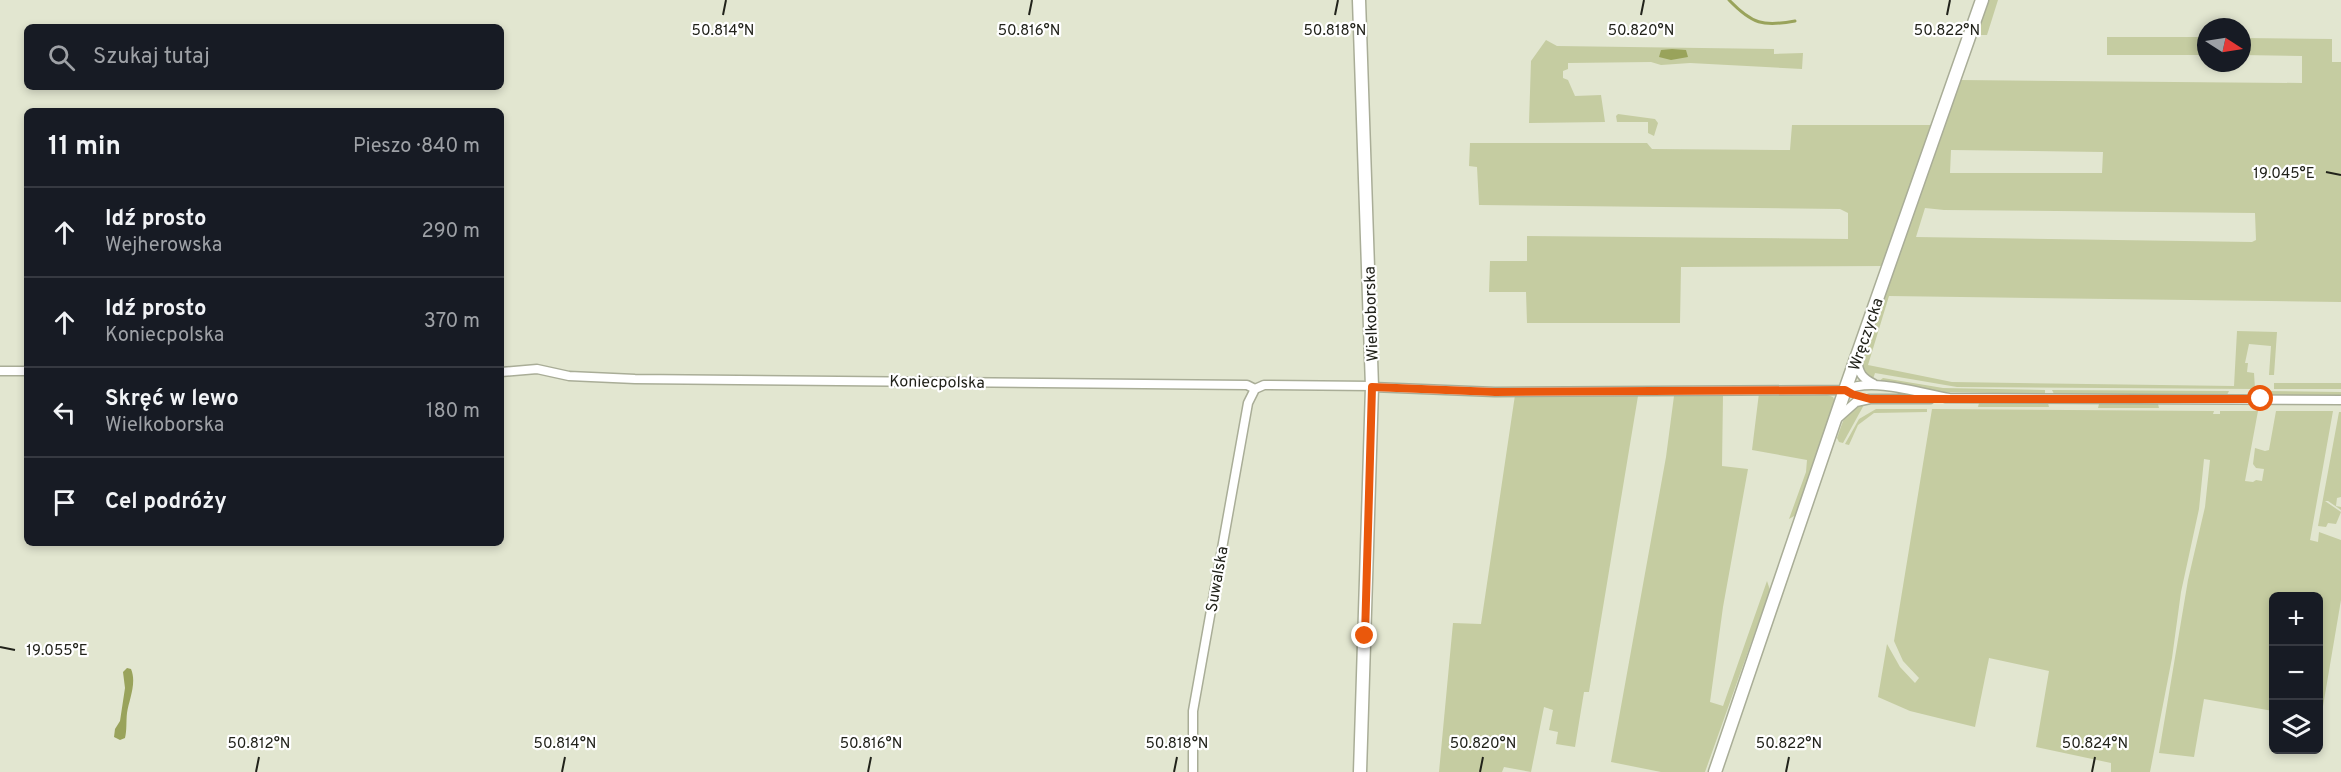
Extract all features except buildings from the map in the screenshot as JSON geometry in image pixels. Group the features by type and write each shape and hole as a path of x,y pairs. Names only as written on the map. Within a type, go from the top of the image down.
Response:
{"main road":[{"name":"Wielkoborska","path":"1359,0 1372,386 1360,772"},
{"name":"Wręczycka","path":"1715,772 1845,390 1982,0"}],"street":[{"path":"1857,356 1858,371 1862,377 1875,384"},
{"name":"Koniecpolska","path":"504,372 537,369 569,376 635,379 1094,383 1247,386 1256,389 1264,385 1372,386 1495,392 1845,390"},
{"path":"0,371 24,371"},
{"path":"1845,390 1852,386 1875,384 1949,398"},
{"name":"Suwalska","path":"1193,772 1192,711 1248,403 1256,389"},
{"path":"1845,390 1870,399 2341,400"},
{"path":"1834,423 1851,405 1870,399"}],"shaded area":[{"path":"1987,0 1998,0 1987,35 1975,35"},
{"path":"2107,37 2197,37 2197,55 2107,55"},
{"path":"2251,38 2332,39 2332,62 2341,62 2341,302 1889,296 1868,365 1952,382 2234,386 2237,331 2277,332 2274,375 2269,375 2271,346 2249,344 2245,363 2248,363 2247,372 2254,373 2255,389 1957,387 1875,373 1873,379 1866,378 1861,363 1959,80 2302,83 2302,56 2251,55","holes":["1951,150 2103,152 2102,173 1950,173","1925,208 2255,213 2256,240 2252,242 1916,237"]},
{"path":"1546,40 1557,46 1774,49 1774,54 1803,53 1802,69 1690,63 1661,65 1651,62 1568,63 1568,69 1563,71 1563,78 1568,80 1575,96 1601,95 1605,122 1529,123 1531,61"},
{"path":"1661,50 1686,50 1688,57 1671,60 1659,57"},
{"path":"1618,114 1655,119 1658,123 1654,136 1648,133 1648,122 1617,122"},
{"path":"1792,125 1934,125 1885,266 1681,267 1680,323 1527,323 1526,292 1489,292 1490,261 1527,261 1527,236 1848,239 1848,213 1840,209 1479,205 1477,167 1469,166 1470,143 1647,143 1652,149 1790,150"},
{"path":"1883,378 1943,388 2045,390 2045,394 1942,392 1879,381"},
{"path":"2274,383 2341,383 2341,389 2274,389"},
{"path":"2052,390 2229,391 2227,395 2054,394"},
{"path":"2264,391 2341,392 2341,395 2266,395"},
{"path":"1759,393 1825,394 1833,397 1835,401 1796,515 1789,519 1806,472 1807,460 1752,450"},
{"path":"1515,395 1638,396 1589,692 1584,692 1575,747 1556,744 1558,732 1549,730 1553,710 1544,707 1531,772 1504,767 1502,772 1439,772 1453,623 1481,624"},
{"path":"1723,395 1722,466 1748,469 1723,607 1710,702 1723,706 1767,581 1770,590 1705,772 1661,772 1611,762 1666,457 1674,396"},
{"path":"1865,403 1843,443 1839,442 1837,438 1846,416 1852,409"},
{"path":"1979,403 2048,403 2049,407 1978,407"},
{"path":"2099,404 2158,404 2159,408 2098,408"},
{"path":"1876,409 1927,409 1927,412 1874,413 1858,425 1849,445 1845,444 1859,419"},
{"path":"1932,409 2214,411 2213,414 2220,414 2220,411 2258,411 2245,481 2253,482 2262,481 2264,469 2256,468 2253,464 2255,448 2269,450 2276,411 2333,411 2310,540 2318,542 2319,532 2341,540 2341,600 2323,706 2323,592 2269,592 2269,710 2204,699 2194,757 2159,753 2188,580 2205,507 2210,460 2204,459 2199,509 2181,592 2172,658 2150,772 2111,772 2111,763 2036,747 2049,671 1989,658 1975,727 1910,711 1878,697 1887,644 1900,667 1915,683 1919,678 1903,661 1894,641"},
{"path":"2339,412 2341,412 2341,497 2337,498 2336,506 2341,507 2341,510 2325,501 2341,512 2336,524 2328,523 2326,527 2318,526"},
{"path":"127,668 131,669 133,674 133,686 127,713 125,738 120,740 114,737 115,729 120,721 125,688 123,672"}],"waterway":[{"path":"1729,0 1745,14 1759,22 1774,24 1795,21"}],"route":[{"path":"1365,636 1372,387 1495,392 1845,390 1870,399 2261,399"}]}
